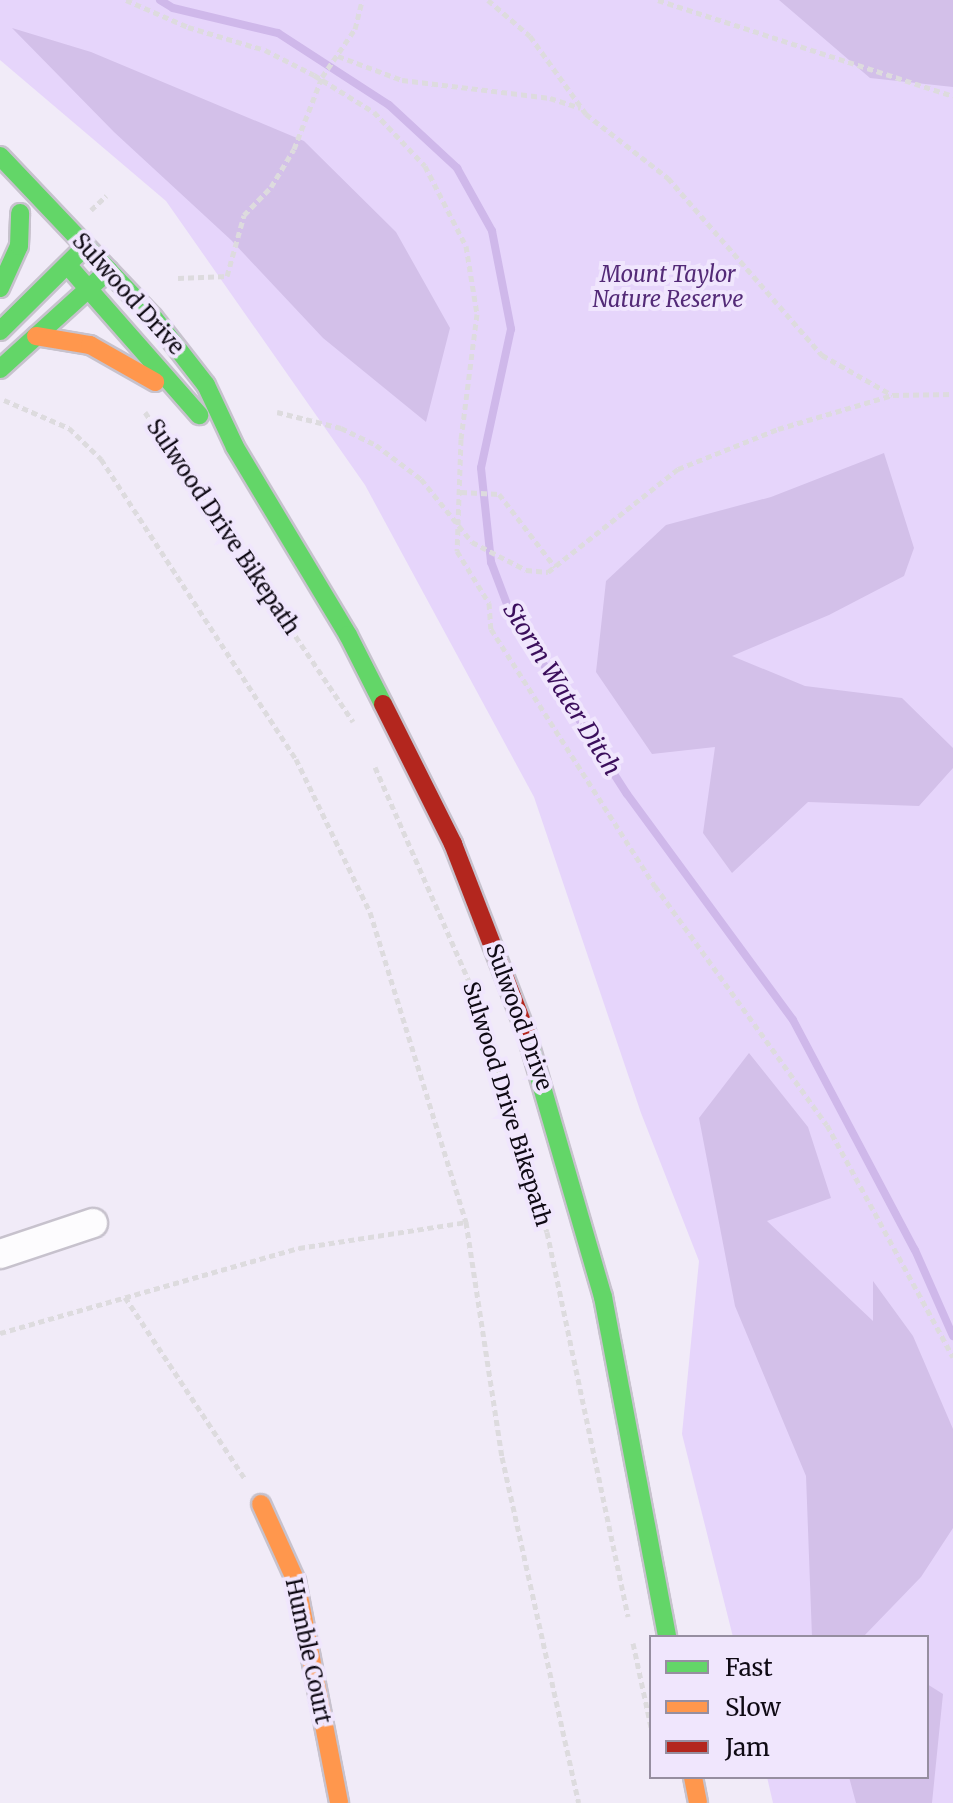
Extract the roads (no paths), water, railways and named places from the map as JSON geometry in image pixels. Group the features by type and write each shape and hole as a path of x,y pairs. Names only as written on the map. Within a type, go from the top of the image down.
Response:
{"main road":[{"name":"Sulwood Drive","path":"0,156 153,317 206,385 235,447 348,635 420,773 512,990 562,1142 603,1297 667,1635"},
{"name":"Sulwood Drive","path":"0,288 19,246 15,207 89,288 188,405 235,447"},
{"path":"0,331 87,246"},
{"path":"0,369 109,270"},
{"path":"36,336 64,337 123,360 188,405"},
{"name":"Humble Court","path":"261,1504 296,1581 339,1803"},
{"path":"693,1779 698,1803"}],"street":[{"path":"0,1254 93,1223"}],"waterway":[{"name":"Storm Water Ditch","path":"160,0 173,8 278,33 389,105 457,168 492,231 511,329 481,468 491,562 510,612 627,794 793,1020 915,1250 953,1336"}],"park label":[{"name":"Mount Taylor Nature Reserve","path":"668,286"}]}
